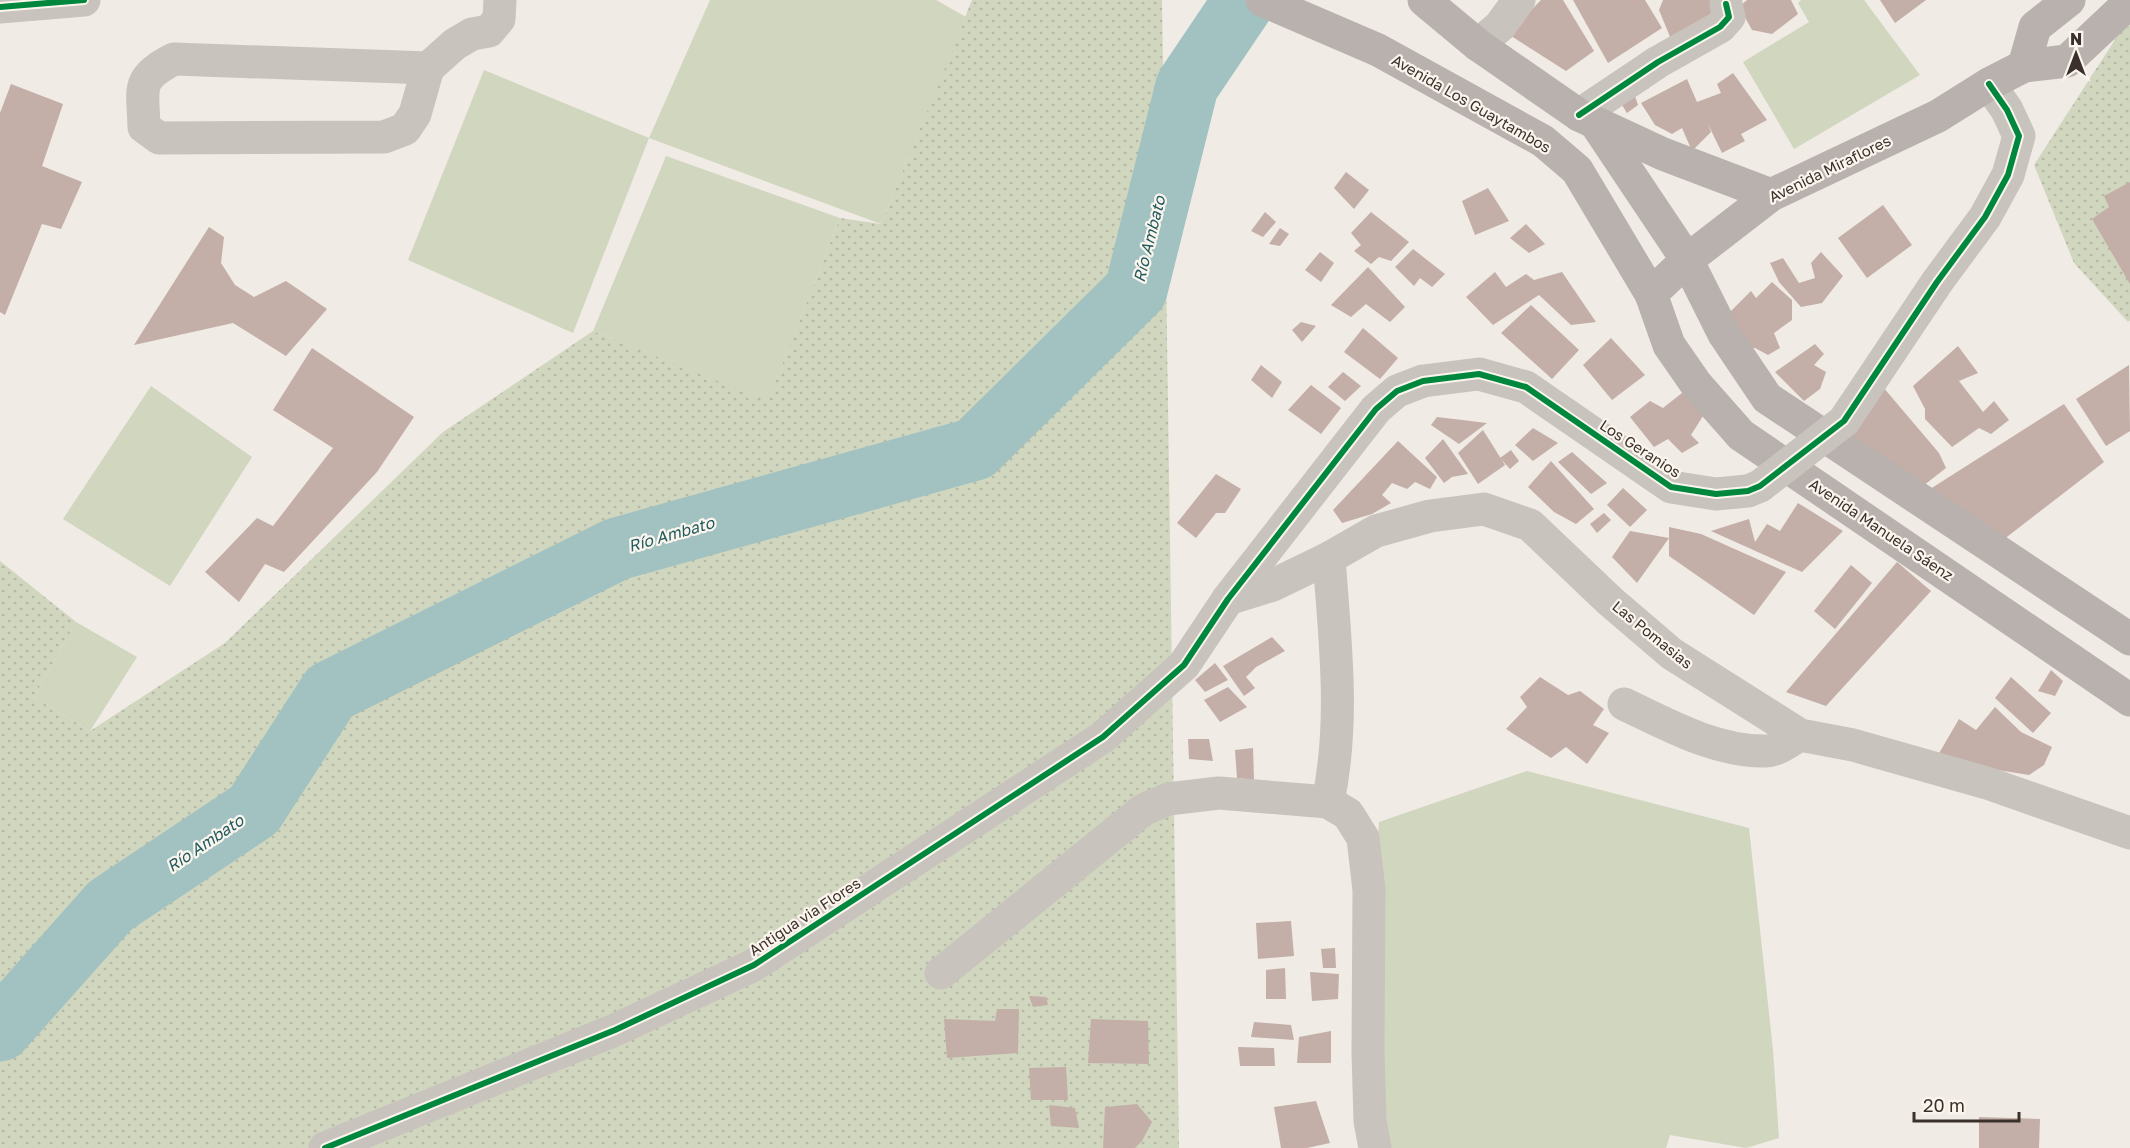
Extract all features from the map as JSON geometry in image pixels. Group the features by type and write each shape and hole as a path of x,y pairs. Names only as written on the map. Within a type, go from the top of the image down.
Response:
{"main road":[{"name":"Avenida Los Guaytambos","path":"1262,0 1378,50 1543,141 1577,170 1651,294"},
{"path":"1424,0 1478,45 1587,119 1663,154 1771,195"},
{"path":"2024,66 2035,27 2069,0"},
{"name":"Avenida Miraflores","path":"1651,294 1687,260 1771,195 1938,117 1989,84 2024,66 2067,61 2130,2"},
{"path":"1587,119 1687,260 1724,334 1767,398 2130,639"},
{"name":"Avenida Manuela Sáenz","path":"1651,294 1669,345 1696,384 1741,435 2130,700"}],"street":[{"path":"0,7 84,0"},
{"path":"428,68 174,59 153,70 142,85 144,128 159,138 384,137 405,129 415,114 428,68 455,44 472,34 489,31 499,19 500,0"},
{"path":"1478,45 1500,26 1519,0"},
{"path":"1587,119 1658,62 1720,27 1729,16 1726,4"},
{"name":"Los Geranios","path":"1228,599 1376,409 1397,392 1423,381 1479,374 1526,387 1671,487 1716,494 1748,491 1760,486 1844,421 1937,282 1985,217 2008,175 2019,136 2007,110 1989,84"},
{"name":"Las Pomasias","path":"1228,599 1273,585 1329,558 1376,531 1430,516 1484,509 1530,525 1595,588 1672,654 1800,735 1853,745 1990,784 2130,833"},
{"path":"1328,802 1337,760 1340,702 1329,558"},
{"name":"Antigua via Flores","path":"325,1148 615,1030 754,965 1103,737 1184,665 1228,599"},
{"path":"1624,705 1691,736 1740,748 1769,751 1800,735"},
{"path":"941,973 1143,810 1168,799 1219,794 1328,802 1348,814 1363,838 1369,891 1370,1121 1375,1148"}],"green space":[{"path":"710,0 936,0 966,17 881,224 649,138"},
{"path":"972,0 1162,0 1179,1148 0,1148 0,561 76,622 34,697 90,731 225,643 443,432 593,331 768,400 840,218 881,224"},
{"path":"1801,0 1864,0 1920,75 1794,149 1743,62 1809,22 1798,3"},
{"path":"2130,25 2130,320 2128,322 2074,263 2034,165 2118,35"},
{"path":"484,70 649,138 573,333 408,260"},
{"path":"666,156 840,218 768,401 593,331"},
{"path":"151,386 252,457 170,586 63,519"},
{"path":"76,622 137,657 90,731 34,697"},
{"path":"1527,771 1749,828 1773,1050 1779,1138 1746,1148 1670,1135 1666,1148 1381,1148 1365,1005 1379,822"}],"building":[{"path":"1541,0 1563,0 1594,51 1566,71 1508,34"},
{"path":"1573,0 1645,0 1662,28 1608,63"},
{"path":"1663,0 1715,0 1723,15 1673,44 1659,10"},
{"path":"1747,0 1791,0 1798,14 1772,34 1752,30 1739,7"},
{"path":"1880,0 1926,0 1895,23"},
{"path":"1733,73 1767,120 1741,134 1745,141 1722,153 1708,124 1711,132 1692,151 1682,128 1672,134 1655,125 1641,103 1687,79 1697,102 1721,93 1717,84"},
{"path":"1645,82 1649,88 1635,96 1638,105 1627,113 1617,97"},
{"path":"11,84 63,104 42,166 82,182 61,229 42,224 5,315 0,312 0,113"},
{"path":"1346,172 1369,190 1354,209 1334,188"},
{"path":"2130,182 2130,284 2092,219 2109,207 2104,196"},
{"path":"1488,188 1509,221 1475,235 1462,201"},
{"path":"1883,205 1912,245 1867,278 1838,238"},
{"path":"1265,212 1276,222 1263,237 1251,231"},
{"path":"1371,212 1409,242 1391,261 1379,257 1371,264 1354,251 1361,245 1351,233"},
{"path":"1526,224 1545,244 1529,253 1510,238"},
{"path":"209,227 224,237 221,263 235,285 254,297 286,281 327,309 286,356 233,323 134,345"},
{"path":"1280,228 1289,234 1280,246 1269,244"},
{"path":"1413,249 1445,274 1432,287 1420,278 1414,286 1395,267"},
{"path":"1320,252 1334,263 1321,282 1305,270"},
{"path":"1821,252 1843,276 1822,303 1801,307 1779,282 1770,263 1783,258 1799,283 1815,278 1811,263"},
{"path":"1368,267 1405,307 1390,322 1366,304 1351,317 1331,305"},
{"path":"1495,272 1506,287 1526,274 1534,280 1562,272 1596,322 1571,325 1539,295 1493,325 1466,297"},
{"path":"1772,282 1792,300 1792,320 1774,333 1780,348 1768,355 1755,348 1743,349 1726,316 1751,291 1756,298"},
{"path":"1531,305 1579,350 1552,379 1501,333"},
{"path":"1301,322 1316,326 1302,342 1292,330"},
{"path":"1363,328 1398,358 1380,379 1344,352"},
{"path":"1611,338 1645,375 1612,400 1583,365"},
{"path":"1815,344 1824,354 1814,365 1826,372 1820,389 1804,401 1775,372"},
{"path":"1958,346 1978,373 1959,381 1983,412 1994,401 2009,420 1991,434 1979,428 1952,447 1925,419 1925,409 1913,386"},
{"path":"312,348 414,417 377,472 284,572 265,564 239,602 205,572 257,518 273,526 333,448 273,410"},
{"path":"1261,365 1282,382 1272,398 1251,380"},
{"path":"2129,365 2130,431 2106,446 2076,399"},
{"path":"1343,372 1361,386 1345,401 1328,387"},
{"path":"1877,380 1939,453 1946,468 1919,489 1837,434"},
{"path":"1311,385 1341,408 1321,434 1288,410"},
{"path":"1682,393 1708,408 1691,435 1699,443 1682,453 1668,439 1654,447 1630,417 1650,401 1663,408"},
{"path":"2064,404 2104,462 1999,543 1927,491"},
{"path":"1437,417 1487,423 1459,444 1431,425"},
{"path":"1533,428 1558,443 1533,461 1515,445"},
{"path":"1483,430 1505,465 1478,484 1458,453"},
{"path":"1443,439 1468,474 1452,477 1444,483 1425,458"},
{"path":"1398,441 1437,477 1430,489 1415,482 1407,489 1392,483 1382,495 1391,503 1372,514 1342,523 1333,510"},
{"path":"1511,450 1519,461 1510,469 1500,458"},
{"path":"1572,452 1607,483 1591,494 1558,462"},
{"path":"1551,461 1594,509 1576,524 1554,512 1528,487"},
{"path":"1216,474 1241,489 1225,513 1216,513 1196,538 1177,523"},
{"path":"1623,488 1647,510 1630,527 1607,505"},
{"path":"1798,503 1843,531 1802,572 1711,531 1749,519 1755,542 1767,524 1780,531"},
{"path":"1604,513 1611,520 1597,533 1590,524"},
{"path":"1669,527 1701,534 1786,572 1754,615 1669,556"},
{"path":"1630,531 1669,538 1637,583 1612,557"},
{"path":"1897,562 1931,591 1826,706 1786,692"},
{"path":"1851,565 1872,583 1835,629 1814,611"},
{"path":"1272,637 1285,651 1256,667 1246,677 1255,688 1244,696 1223,666"},
{"path":"1215,663 1228,680 1205,692 1195,680"},
{"path":"2051,670 2063,681 2055,696 2038,691"},
{"path":"1540,677 1568,695 1580,691 1604,709 1593,725 1609,733 1587,764 1566,747 1551,758 1506,729 1527,707 1520,697"},
{"path":"2011,677 2051,713 2033,733 1995,698"},
{"path":"1228,687 1247,707 1220,722 1204,700"},
{"path":"1995,707 2021,732 2052,747 2044,765 2029,775 1979,767 1938,755 1959,719 1976,730"},
{"path":"1188,739 1209,739 1213,761 1189,759"},
{"path":"1253,748 1254,780 1237,778 1235,750"},
{"path":"1291,921 1294,956 1258,959 1256,923"},
{"path":"1335,948 1336,968 1323,968 1321,949"},
{"path":"1285,968 1286,999 1266,999 1266,970"},
{"path":"1310,972 1339,974 1338,999 1312,1001"},
{"path":"1029,996 1046,997 1048,1005 1033,1007"},
{"path":"997,1009 1019,1009 1018,1053 947,1058 944,1019 995,1021"},
{"path":"1091,1019 1148,1021 1149,1064 1088,1063"},
{"path":"1254,1022 1291,1025 1294,1040 1251,1037"},
{"path":"1331,1031 1331,1063 1297,1063 1299,1037"},
{"path":"1238,1047 1274,1048 1275,1066 1240,1066"},
{"path":"1066,1067 1068,1100 1031,1100 1029,1068"},
{"path":"1316,1101 1330,1143 1307,1148 1281,1148 1274,1107"},
{"path":"1137,1104 1152,1122 1142,1141 1135,1148 1103,1148 1105,1107"},
{"path":"1049,1105 1075,1108 1079,1128 1051,1126"},
{"path":"1979,1117 2040,1119 2039,1148 1979,1148"}],"waterway":[{"name":"Río Ambato","path":"0,1030 110,906 254,810 330,692 617,549 975,449 1136,290 1187,86 1245,0"}],"cycle path":[{"path":"0,7 84,0"},
{"path":"1579,115 1658,62 1720,27 1729,17 1726,4"},
{"path":"325,1148 615,1030 754,965 1103,737 1184,665 1228,599 1376,409 1397,391 1423,381 1479,374 1526,387 1671,487 1716,494 1748,491 1760,486 1844,421 1937,282 1985,217 2008,175 2019,136 2007,110 1989,84"}]}
